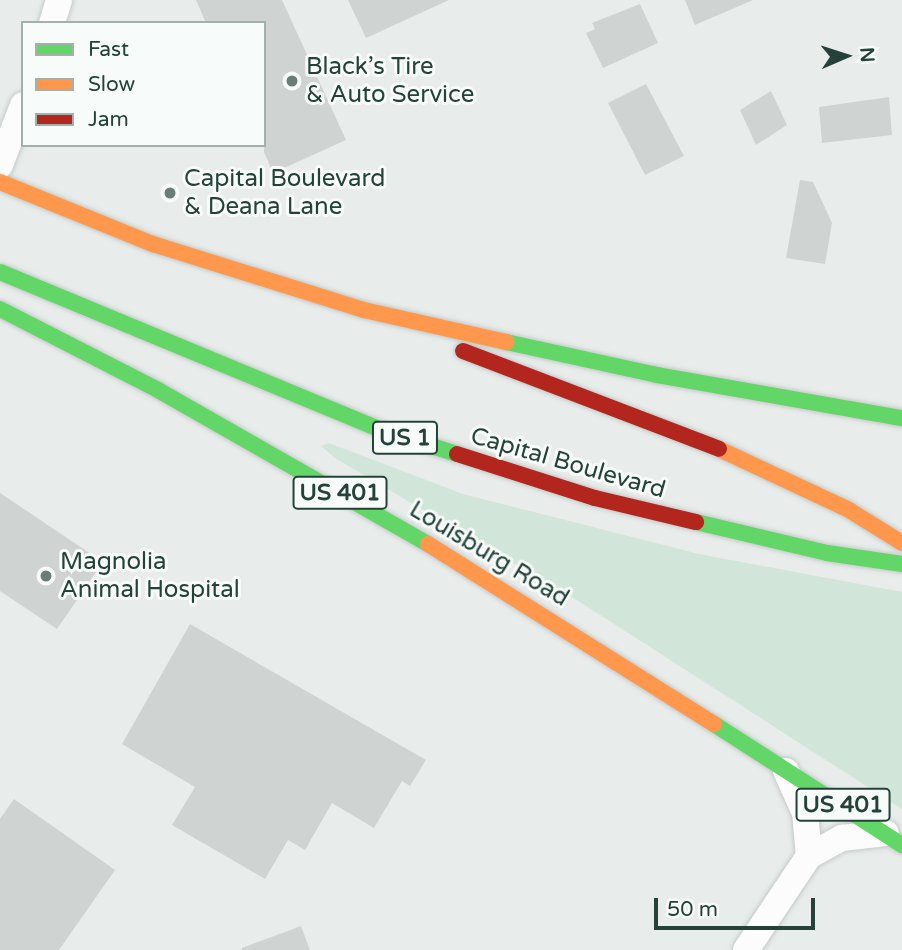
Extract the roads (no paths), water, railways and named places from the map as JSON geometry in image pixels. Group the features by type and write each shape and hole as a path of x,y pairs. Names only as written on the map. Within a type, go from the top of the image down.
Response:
{"highway":[{"path":"0,182 153,244 364,310 746,459 838,504 902,543"},
{"name":"Capital Boulevard","path":"0,272 387,432 595,498 827,553 902,565"},
{"name":"Louisburg Road","path":"0,309 158,390 469,567 894,839"},
{"path":"364,310 657,375 902,418"}],"street":[{"path":"53,21 59,0"},
{"path":"0,165 21,111"},
{"path":"783,766 805,813 809,856"},
{"path":"746,950 809,856 842,838 894,839"}],"place":[{"name":"Black’s Tire & Auto Service","path":"292,81"},
{"name":"Capital Boulevard & Deana Lane","path":"170,193"},
{"name":"Magnolia Animal Hospital","path":"46,576"}]}
